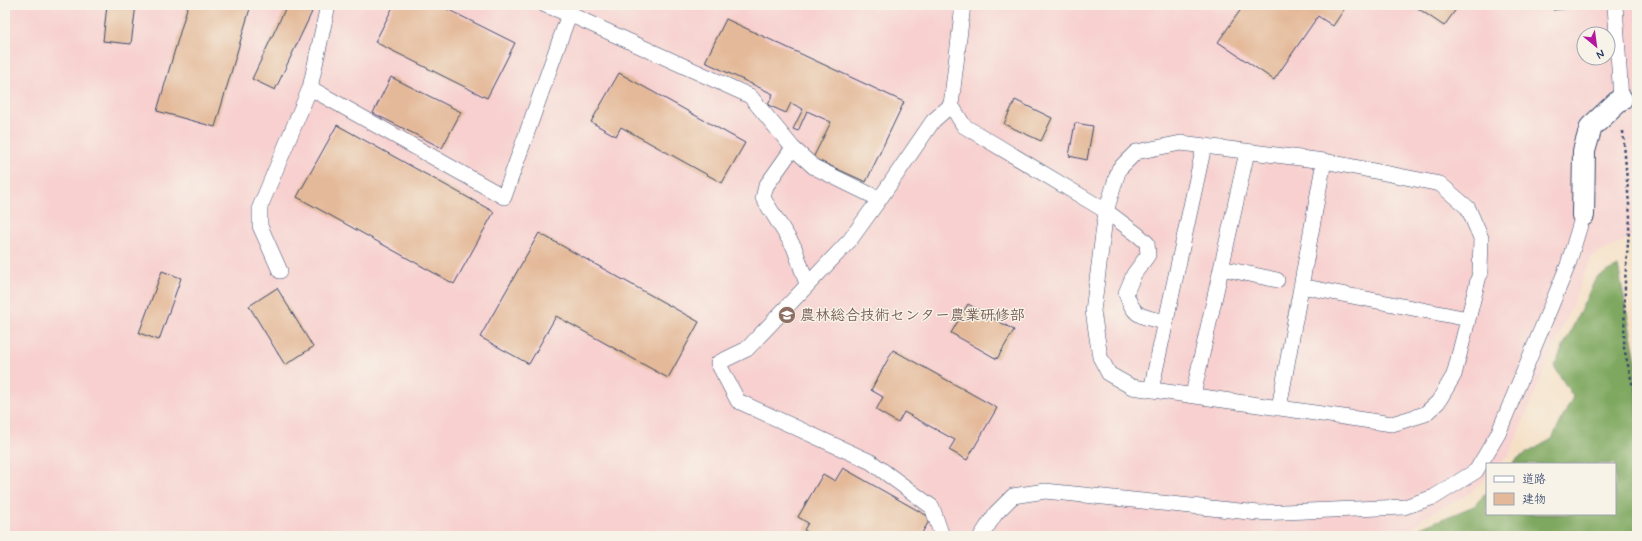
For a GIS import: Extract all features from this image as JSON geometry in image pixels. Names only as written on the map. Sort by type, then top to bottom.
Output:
[{"type":"street","points":[[1584,215],[1584,151],[1590,127],[1621,99]]},
{"type":"lane","points":[[280,272],[260,226],[260,207],[310,88],[328,5]]},
{"type":"lane","points":[[545,5],[571,10],[750,96],[793,148],[814,167],[871,195],[881,197]]},
{"type":"lane","points":[[942,536],[932,507],[871,462],[738,401],[718,363],[747,349],[850,240],[933,121],[950,105],[963,5]]},
{"type":"lane","points":[[1615,5],[1621,99]]},
{"type":"lane","points":[[310,88],[504,197],[571,10]]},
{"type":"lane","points":[[950,105],[964,126],[1106,212],[1138,235],[1147,244],[1148,256],[1134,274],[1126,293],[1131,308],[1142,316],[1165,322]]},
{"type":"lane","points":[[1181,143],[1324,161],[1440,184],[1468,208],[1481,238],[1480,272],[1454,375],[1438,402],[1425,414],[1392,424],[1132,387],[1110,374],[1100,357],[1093,311],[1106,212],[1119,169],[1136,152],[1181,143]]},
{"type":"lane","points":[[1150,390],[1204,146]]},
{"type":"lane","points":[[793,148],[766,186],[763,198],[794,247],[807,284]]},
{"type":"lane","points":[[1193,396],[1247,152]]},
{"type":"lane","points":[[1279,408],[1324,161]]},
{"type":"lane","points":[[981,536],[996,513],[1013,496],[1045,491],[1259,513],[1404,507],[1434,497],[1476,471],[1498,434],[1568,264],[1584,215]]},
{"type":"lane","points":[[1221,268],[1277,280]]},
{"type":"lane","points":[[1301,286],[1468,319]]},
{"type":"path","points":[[1621,99],[1630,217],[1625,281],[1624,348],[1637,404]]},
{"type":"shaded area","name":"農林総合技術センター農業研修部","points":[[5,5],[1637,5],[1637,235],[1592,256],[1510,453],[1500,463],[1486,463],[1486,477],[1470,493],[1423,518],[1403,536],[5,536]]},
{"type":"green space","points":[[1618,266],[1637,366],[1637,536],[1411,536],[1420,528],[1474,506],[1486,493],[1486,515],[1616,515],[1616,463],[1513,463],[1518,458],[1552,439],[1573,397],[1554,366],[1596,278]]},
{"type":"building","points":[[107,5],[136,5],[131,44],[103,41]]},
{"type":"building","points":[[188,5],[251,5],[215,127],[157,111]]},
{"type":"building","points":[[287,5],[298,5],[312,12],[275,90],[252,79]]},
{"type":"building","points":[[394,5],[439,5],[515,43],[487,98],[375,42]]},
{"type":"building","points":[[1244,5],[1347,5],[1333,26],[1318,16],[1274,80],[1218,42]]},
{"type":"building","points":[[1413,5],[1459,5],[1444,26]]},
{"type":"building","points":[[1553,5],[1586,5],[1586,6],[1553,10]]},
{"type":"building","points":[[726,19],[904,102],[866,182],[813,158],[831,122],[807,111],[798,131],[793,129],[803,109],[791,103],[786,113],[768,105],[773,94],[705,62]]},
{"type":"building","points":[[619,73],[745,143],[722,183],[621,127],[616,136],[591,122]]},
{"type":"building","points":[[391,77],[461,112],[442,148],[373,113]]},
{"type":"building","points":[[1015,100],[1052,118],[1041,141],[1004,124]]},
{"type":"building","points":[[1075,123],[1093,126],[1087,160],[1069,156]]},
{"type":"building","points":[[337,125],[494,212],[454,284],[297,197]]},
{"type":"building","points":[[539,233],[699,322],[668,378],[556,316],[529,364],[480,337]]},
{"type":"building","points":[[162,271],[181,278],[159,340],[139,333]]},
{"type":"building","points":[[277,288],[313,347],[285,365],[249,306]]},
{"type":"building","points":[[968,304],[1014,330],[997,359],[951,333]]},
{"type":"building","points":[[893,350],[997,408],[967,460],[949,450],[955,440],[904,412],[898,423],[876,410],[883,397],[871,390]]},
{"type":"building","points":[[843,468],[931,518],[920,536],[814,536],[804,530],[808,523],[798,517],[823,474],[835,481]]},
{"type":"place","name":"農林総合技術センター農業研修部","points":[[787,315]]}]
